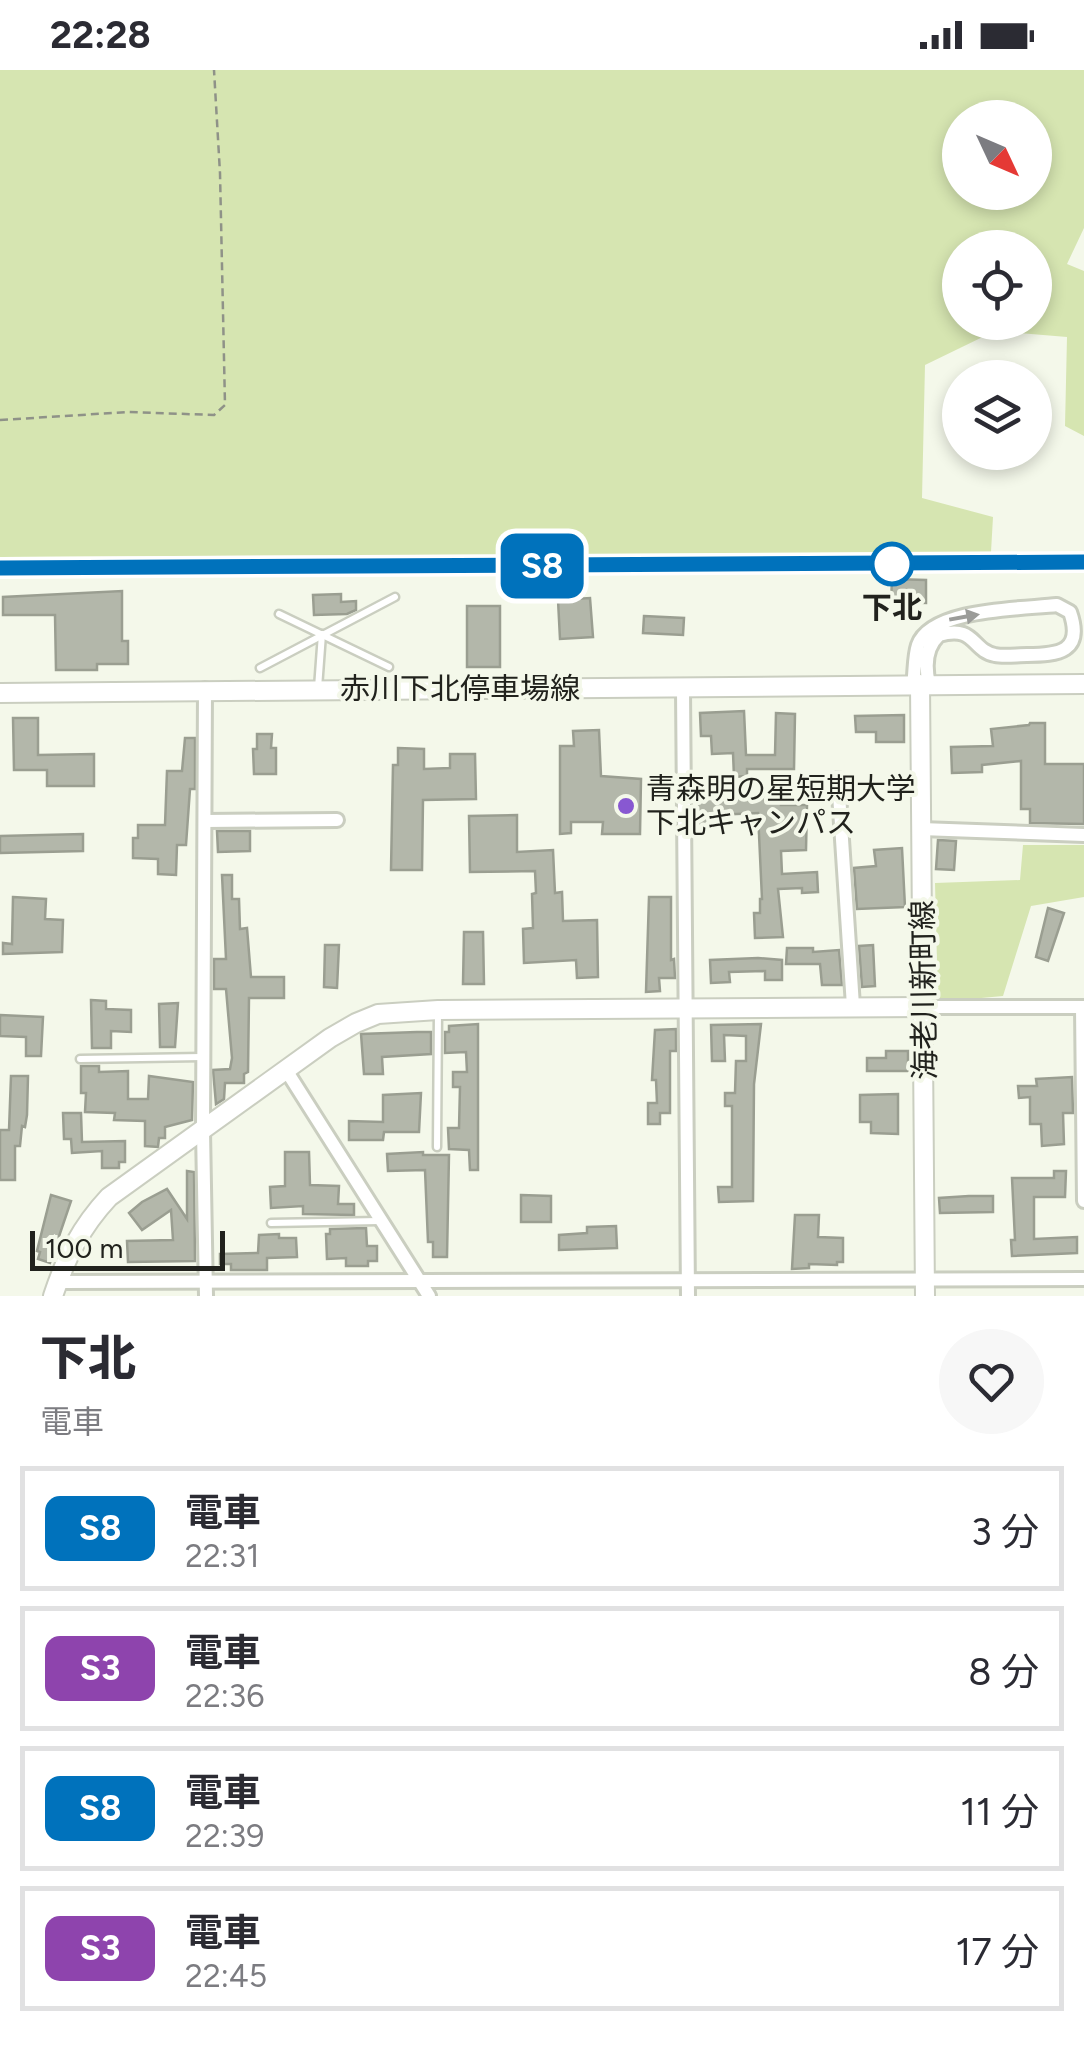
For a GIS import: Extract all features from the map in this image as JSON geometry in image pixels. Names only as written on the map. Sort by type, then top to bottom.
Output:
[{"type":"main road","name":"赤川下北停車場線","points":[[0,692],[683,690],[1084,684]]},
{"type":"main road","name":"海老川新町線","points":[[921,685],[925,1287]]},
{"type":"main road","points":[[56,1289],[72,1243],[109,1197],[330,1038],[378,1014],[438,1010],[924,1007]]},
{"type":"street","points":[[1058,605],[1070,612],[1073,638],[1067,648],[1055,654],[994,656],[972,638],[957,632],[939,635],[928,652],[921,685],[918,644],[928,631],[946,620],[1058,605]]},
{"type":"street","points":[[205,689],[206,1296]]},
{"type":"street","points":[[683,690],[688,1296]]},
{"type":"street","points":[[838,780],[853,1006]]},
{"type":"street","points":[[204,821],[336,820]]},
{"type":"street","points":[[921,829],[1084,835]]},
{"type":"street","points":[[924,1007],[1083,1007],[1084,1200]]},
{"type":"street","points":[[286,1070],[429,1296]]},
{"type":"street","points":[[56,1289],[206,1280],[688,1280],[925,1287],[1084,1279]]},
{"type":"lane","points":[[260,668],[395,598]]},
{"type":"lane","points":[[278,614],[389,666]]},
{"type":"lane","points":[[318,689],[322,634]]},
{"type":"lane","points":[[437,1147],[438,1010]]},
{"type":"lane","points":[[80,1059],[203,1057]]},
{"type":"lane","points":[[271,1222],[381,1221]]},
{"type":"path","points":[[0,420],[129,412],[214,414],[225,405],[214,70]]},
{"type":"green space","points":[[0,70],[1084,70],[1084,228],[1067,264],[1084,271],[1084,436],[1065,426],[1067,337],[1052,336],[1052,230],[942,230],[942,340],[976,340],[925,365],[922,498],[993,517],[991,552],[0,557]]},
{"type":"green space","points":[[1023,845],[1084,845],[1084,897],[1031,906],[1003,996],[938,1002],[935,883],[1020,880]]},
{"type":"building","points":[[892,579],[926,580],[926,603],[891,602]]},
{"type":"building","points":[[122,591],[122,641],[128,641],[128,664],[97,664],[97,670],[56,670],[55,615],[3,615],[3,597]]},
{"type":"building","points":[[341,594],[341,602],[356,601],[356,610],[314,615],[313,595]]},
{"type":"building","points":[[590,598],[593,637],[560,639],[558,600]]},
{"type":"building","points":[[467,606],[500,606],[500,667],[467,667]]},
{"type":"building","points":[[644,616],[684,618],[683,635],[643,633]]},
{"type":"building","points":[[744,711],[746,755],[775,755],[776,713],[795,714],[794,769],[747,769],[747,776],[734,777],[733,753],[712,754],[711,736],[701,736],[700,713]]},
{"type":"building","points":[[904,715],[904,742],[876,742],[876,732],[856,732],[855,716]]},
{"type":"building","points":[[13,718],[38,718],[38,755],[94,754],[94,786],[47,786],[47,770],[14,770]]},
{"type":"building","points":[[1045,723],[1045,764],[1084,764],[1084,824],[1030,823],[1030,809],[1021,809],[1021,761],[982,765],[982,772],[952,773],[951,747],[993,746],[991,729]]},
{"type":"building","points":[[599,730],[601,776],[641,779],[640,834],[602,834],[603,822],[571,822],[571,833],[560,834],[560,746],[574,746],[573,731]]},
{"type":"building","points":[[257,734],[272,734],[276,774],[254,774]]},
{"type":"building","points":[[185,738],[195,738],[195,789],[190,789],[186,845],[177,845],[176,875],[158,874],[158,859],[133,858],[133,838],[138,838],[138,825],[165,825],[167,771],[182,771]]},
{"type":"building","points":[[398,748],[424,749],[424,769],[450,768],[450,754],[475,754],[476,799],[423,800],[422,870],[391,870],[393,765],[398,765]]},
{"type":"building","points":[[765,795],[765,800],[781,801],[781,805],[807,805],[806,850],[781,851],[782,874],[817,872],[818,892],[778,889],[783,937],[755,938],[754,913],[760,913],[762,899],[758,813],[715,815],[715,827],[696,828],[698,800]]},
{"type":"building","points":[[517,815],[517,852],[553,850],[555,893],[562,892],[563,921],[597,920],[598,977],[577,978],[576,960],[524,963],[523,929],[533,928],[535,871],[470,872],[469,816]]},
{"type":"building","points":[[217,831],[250,831],[250,851],[218,852]]},
{"type":"building","points":[[83,834],[83,851],[0,853],[0,836]]},
{"type":"building","points":[[938,840],[956,841],[954,870],[936,869]]},
{"type":"building","points":[[902,848],[905,907],[857,909],[854,868],[876,866],[874,850]]},
{"type":"building","points":[[222,875],[232,875],[232,899],[239,899],[240,929],[247,928],[251,977],[284,977],[284,998],[249,998],[248,1072],[244,1074],[244,1083],[225,1083],[224,1099],[216,1104],[213,1070],[230,1069],[232,1058],[226,989],[214,989],[214,959],[226,959]]},
{"type":"building","points":[[13,897],[46,899],[45,919],[63,920],[62,952],[3,954],[3,943],[12,944]]},
{"type":"building","points":[[649,897],[671,897],[671,960],[674,959],[675,978],[659,978],[660,991],[646,992]]},
{"type":"building","points":[[1048,908],[1064,913],[1048,961],[1036,957]]},
{"type":"building","points":[[464,932],[483,932],[484,984],[463,984]]},
{"type":"building","points":[[325,945],[339,945],[337,988],[324,987]]},
{"type":"building","points":[[873,945],[875,986],[862,987],[859,946]]},
{"type":"building","points":[[787,948],[839,950],[842,985],[822,985],[820,964],[786,964]]},
{"type":"building","points":[[710,960],[782,960],[782,980],[765,980],[765,971],[729,972],[730,982],[711,983]]},
{"type":"building","points":[[91,1000],[106,1001],[106,1009],[131,1010],[131,1032],[111,1031],[111,1048],[92,1048]]},
{"type":"building","points":[[178,1003],[175,1047],[160,1047],[159,1004]]},
{"type":"building","points":[[0,1015],[43,1017],[41,1056],[26,1056],[26,1037],[0,1036]]},
{"type":"building","points":[[478,1024],[478,1170],[470,1170],[469,1150],[449,1149],[448,1128],[459,1128],[460,1087],[453,1087],[453,1072],[467,1072],[466,1052],[445,1053],[445,1032],[449,1032],[449,1026]]},
{"type":"building","points":[[761,1024],[754,1084],[753,1201],[719,1202],[718,1187],[732,1187],[732,1106],[725,1106],[725,1093],[735,1093],[736,1061],[746,1061],[746,1036],[724,1035],[725,1061],[712,1061],[711,1025]]},
{"type":"building","points":[[676,1029],[676,1051],[670,1051],[670,1113],[660,1113],[660,1124],[648,1124],[648,1103],[657,1103],[656,1080],[652,1080],[655,1030]]},
{"type":"building","points":[[431,1032],[431,1054],[382,1057],[383,1074],[364,1074],[361,1034]]},
{"type":"building","points":[[886,1051],[908,1051],[908,1071],[867,1071],[867,1058],[886,1058]]},
{"type":"building","points":[[81,1066],[99,1066],[99,1072],[128,1071],[128,1099],[148,1099],[149,1076],[193,1082],[192,1120],[165,1127],[165,1138],[159,1138],[158,1147],[145,1146],[145,1121],[114,1120],[115,1113],[85,1112]]},
{"type":"building","points":[[11,1076],[28,1076],[27,1115],[20,1146],[15,1146],[15,1180],[0,1180],[0,1130],[9,1130]]},
{"type":"building","points":[[1072,1077],[1073,1113],[1063,1113],[1064,1144],[1042,1146],[1041,1124],[1030,1124],[1030,1097],[1019,1098],[1018,1086],[1037,1086],[1036,1079]]},
{"type":"building","points":[[421,1093],[419,1132],[384,1132],[383,1140],[349,1140],[349,1121],[383,1122],[383,1095]]},
{"type":"building","points":[[898,1094],[898,1134],[871,1133],[871,1122],[860,1122],[860,1095]]},
{"type":"building","points":[[63,1113],[81,1113],[82,1142],[125,1141],[125,1162],[119,1162],[119,1168],[102,1168],[102,1151],[72,1153],[71,1139],[64,1139]]},
{"type":"building","points":[[285,1152],[309,1152],[310,1185],[339,1186],[338,1204],[354,1204],[354,1215],[303,1214],[303,1206],[271,1208],[270,1187],[285,1186]]},
{"type":"building","points":[[387,1154],[449,1155],[447,1257],[433,1257],[433,1242],[428,1242],[425,1170],[388,1171]]},
{"type":"building","points":[[187,1171],[194,1172],[195,1261],[128,1262],[127,1241],[173,1240],[171,1210],[142,1230],[129,1213],[142,1202],[167,1189],[187,1219]]},
{"type":"building","points":[[1054,1171],[1066,1171],[1065,1197],[1034,1197],[1034,1239],[1077,1237],[1077,1253],[1012,1256],[1012,1178],[1054,1178]]},
{"type":"building","points":[[51,1195],[71,1201],[50,1263],[38,1259],[37,1251]]},
{"type":"building","points":[[521,1195],[551,1196],[551,1222],[521,1222]]},
{"type":"building","points":[[993,1196],[993,1212],[940,1213],[939,1198]]},
{"type":"building","points":[[795,1215],[819,1215],[818,1237],[843,1238],[843,1262],[792,1269]]},
{"type":"building","points":[[616,1226],[617,1248],[559,1250],[559,1235],[587,1233],[587,1227]]},
{"type":"building","points":[[366,1228],[367,1246],[377,1246],[377,1261],[368,1261],[368,1266],[346,1266],[346,1258],[327,1259],[326,1234],[330,1234],[330,1229]]},
{"type":"building","points":[[279,1234],[279,1238],[296,1238],[297,1257],[267,1258],[267,1270],[231,1270],[231,1264],[220,1264],[220,1254],[258,1253],[259,1235]]},
{"type":"railway","points":[[0,568],[1084,562]]},
{"type":"train","name":"S8","points":[[0,568],[1084,562]]},
{"type":"place","name":"下北","points":[[892,564]]},
{"type":"place","name":"青森明の星短期大学 下北キャンパス","points":[[626,806]]}]
